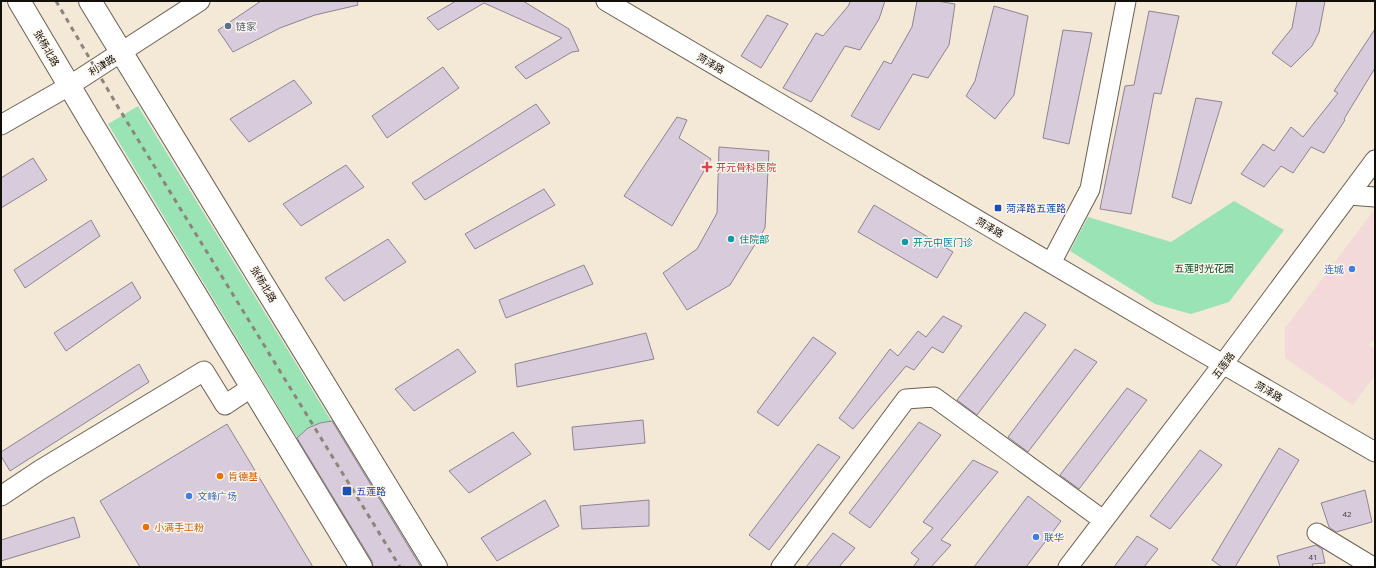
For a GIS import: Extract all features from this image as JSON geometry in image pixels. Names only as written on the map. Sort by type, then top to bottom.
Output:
[{"type":"main road","name":"张杨北路","points":[[19,1],[361,567]]},
{"type":"main road","name":"张杨北路","points":[[90,1],[436,567]]},
{"type":"street","name":"利津路","points":[[1,125],[69,86],[200,1]]},
{"type":"street","name":"菏泽路","points":[[606,1],[1375,452]]},
{"type":"street","points":[[1051,263],[1090,189],[1126,1]]},
{"type":"street","name":"五莲路","points":[[1068,567],[1223,364],[1375,160]]},
{"type":"street","points":[[1349,195],[1375,197]]},
{"type":"street","points":[[1,496],[40,470],[204,371],[225,405],[252,387]]},
{"type":"street","points":[[781,567],[906,399],[934,397],[1103,520]]},
{"type":"street","points":[[1316,533],[1373,567]]},
{"type":"shaded area","name":"连城","points":[[1375,209],[1375,338],[1369,345],[1375,350],[1375,375],[1353,405],[1285,358],[1285,328]]},
{"type":"green space","points":[[138,106],[421,567],[375,567],[108,124]]},
{"type":"green space","name":"五莲时光花园","points":[[1234,201],[1284,230],[1229,302],[1191,314],[1155,304],[1070,251],[1088,217],[1171,242]]},
{"type":"building","points":[[261,1],[357,1],[358,5],[315,15],[280,28],[233,52],[218,30]]},
{"type":"building","points":[[456,1],[523,1],[569,29],[579,51],[572,52],[526,79],[515,67],[562,38],[484,3],[438,30],[427,18]]},
{"type":"building","points":[[850,1],[885,1],[879,19],[860,50],[845,46],[811,102],[783,88],[816,33],[823,36],[849,5]]},
{"type":"building","points":[[917,1],[937,1],[955,4],[949,45],[928,78],[913,74],[879,130],[851,116],[884,61],[891,64],[912,27]]},
{"type":"building","points":[[1297,1],[1325,1],[1319,32],[1312,46],[1291,67],[1272,53],[1292,28]]},
{"type":"building","points":[[994,6],[1028,16],[1014,95],[995,119],[966,96],[975,81]]},
{"type":"building","points":[[1149,11],[1179,16],[1161,94],[1154,93],[1131,214],[1100,209],[1125,86],[1134,85]]},
{"type":"building","points":[[767,15],[788,24],[761,68],[741,56]]},
{"type":"building","points":[[1375,29],[1375,68],[1324,153],[1311,147],[1293,173],[1281,166],[1264,187],[1241,174],[1263,144],[1274,151],[1291,127],[1303,137],[1338,93],[1334,91]]},
{"type":"building","points":[[1063,30],[1092,33],[1069,144],[1043,138]]},
{"type":"building","points":[[443,67],[459,88],[387,138],[372,116]]},
{"type":"building","points":[[294,80],[312,103],[249,142],[230,119]]},
{"type":"building","points":[[1196,98],[1222,102],[1191,204],[1172,197]]},
{"type":"building","points":[[536,104],[550,123],[425,200],[412,183]]},
{"type":"building","points":[[677,117],[687,120],[679,138],[711,159],[672,226],[624,196]]},
{"type":"building","name":"住院部","points":[[719,147],[769,151],[765,228],[730,285],[687,310],[663,273],[697,249],[717,213]]},
{"type":"building","points":[[33,158],[47,180],[1,208],[1,178]]},
{"type":"building","points":[[346,165],[364,187],[301,226],[283,204]]},
{"type":"building","points":[[544,189],[555,205],[475,249],[465,234]]},
{"type":"building","name":"开元中医门诊","points":[[874,205],[953,252],[937,278],[858,232]]},
{"type":"building","points":[[91,220],[100,236],[25,288],[14,270]]},
{"type":"building","points":[[388,239],[406,262],[344,301],[325,278]]},
{"type":"building","points":[[584,265],[593,284],[506,318],[499,300]]},
{"type":"building","points":[[132,282],[141,298],[66,351],[54,333]]},
{"type":"building","points":[[1025,312],[1046,325],[977,415],[957,400]]},
{"type":"building","points":[[943,316],[962,326],[943,353],[932,347],[914,370],[906,366],[853,429],[839,418],[890,349],[898,356],[918,331],[926,337]]},
{"type":"building","points":[[646,333],[654,359],[517,387],[515,364]]},
{"type":"building","points":[[813,337],[836,353],[778,426],[757,412]]},
{"type":"building","points":[[458,349],[476,372],[414,411],[395,389]]},
{"type":"building","points":[[1075,349],[1097,362],[1028,452],[1008,437]]},
{"type":"building","points":[[139,364],[149,382],[10,471],[1,456],[1,452]]},
{"type":"building","points":[[1127,388],[1147,400],[1079,489],[1060,475]]},
{"type":"building","points":[[643,420],[645,443],[574,450],[572,427]]},
{"type":"building","name":"五莲路","points":[[332,421],[421,567],[373,567],[372,561],[297,438],[308,428],[320,423]]},
{"type":"building","points":[[919,422],[941,435],[870,528],[849,513]]},
{"type":"building","name":"文峰广场","points":[[227,424],[313,567],[140,567],[100,501]]},
{"type":"building","points":[[513,432],[531,454],[469,493],[449,471]]},
{"type":"building","points":[[818,444],[840,457],[769,550],[749,535]]},
{"type":"building","points":[[1279,448],[1299,460],[1235,567],[1222,567],[1212,560]]},
{"type":"building","points":[[1200,450],[1222,465],[1170,529],[1150,516]]},
{"type":"building","points":[[973,460],[998,472],[941,540],[951,545],[931,567],[913,567],[919,559],[911,553],[933,528],[923,522]]},
{"type":"building","points":[[1365,490],[1372,522],[1336,532],[1329,527],[1321,503]]},
{"type":"building","points":[[1028,496],[1061,521],[1026,567],[974,567]]},
{"type":"building","points":[[545,500],[559,526],[497,561],[481,538]]},
{"type":"building","points":[[649,500],[649,526],[582,529],[580,506]]},
{"type":"building","points":[[74,517],[80,537],[1,561],[1,540]]},
{"type":"building","points":[[833,533],[855,548],[839,567],[806,567]]},
{"type":"building","points":[[1137,536],[1158,549],[1144,567],[1114,567]]},
{"type":"building","points":[[1316,545],[1322,549],[1325,563],[1312,564],[1313,567],[1280,567],[1277,556]]},
{"type":"railway","points":[[56,1],[118,107],[400,567]]},
{"type":"place","name":"链家","points":[[228,26]]},
{"type":"place","name":"开元骨科医院","points":[[707,167]]},
{"type":"place","name":"菏泽路五莲路","points":[[998,208]]},
{"type":"place","name":"住院部","points":[[731,239]]},
{"type":"place","name":"开元中医门诊","points":[[905,242]]},
{"type":"place","name":"连城","points":[[1352,269]]},
{"type":"place","name":"肯德基","points":[[220,476]]},
{"type":"place","name":"五莲路","points":[[347,491]]},
{"type":"place","name":"文峰广场","points":[[189,496]]},
{"type":"place","name":"小满手工粉","points":[[146,527]]},
{"type":"place","name":"联华","points":[[1036,537]]}]
